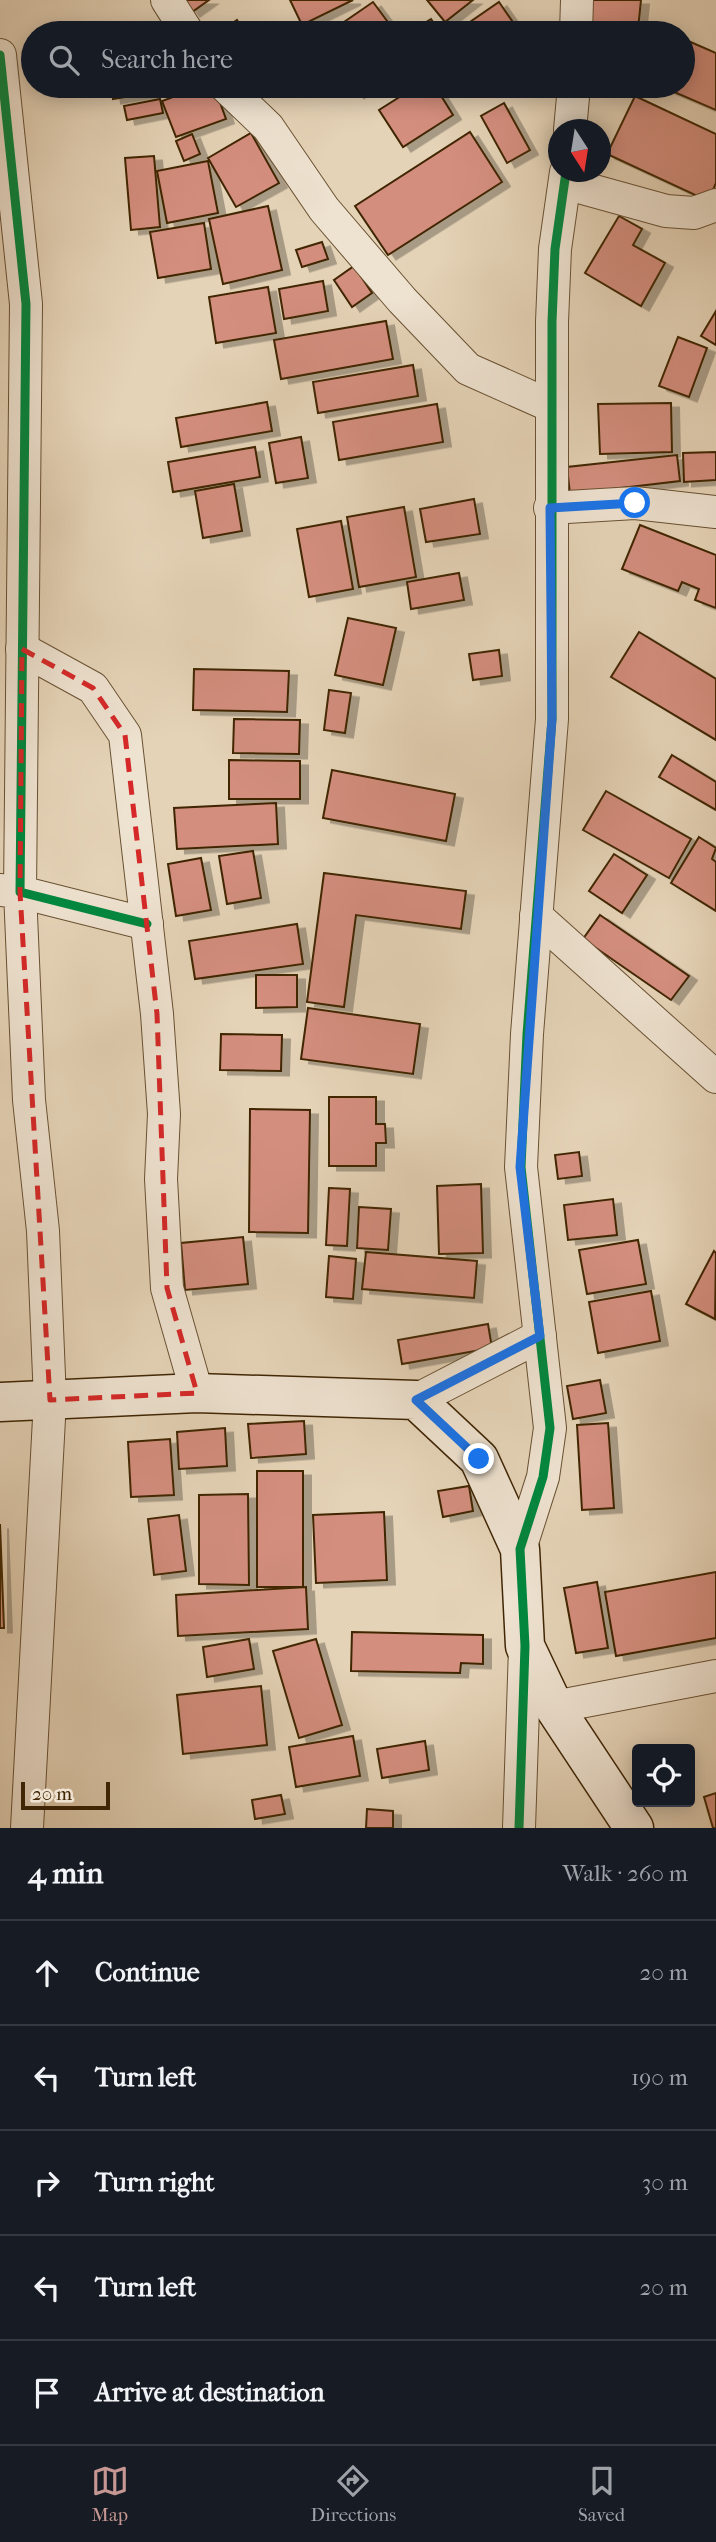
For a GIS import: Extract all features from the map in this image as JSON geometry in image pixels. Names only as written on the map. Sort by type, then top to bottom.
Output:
[{"type":"street","points":[[167,0],[180,21]]},
{"type":"street","points":[[576,21],[577,0]]},
{"type":"street","points":[[0,55],[26,304],[22,649],[10,891],[43,1231],[50,1400],[27,1828]]},
{"type":"street","points":[[238,98],[268,127],[324,209],[402,300],[468,369],[551,406]]},
{"type":"street","points":[[571,119],[573,98]]},
{"type":"street","points":[[520,1549],[543,1477],[550,1428],[520,1167],[552,719],[551,406],[555,249],[565,182]]},
{"type":"street","points":[[581,182],[666,211],[694,213],[716,205]]},
{"type":"street","points":[[550,508],[635,503],[716,512]]},
{"type":"street","points":[[22,649],[93,688],[125,735],[147,924],[163,1114],[161,1179],[167,1288],[197,1393]]},
{"type":"street","points":[[10,891],[147,924]]},
{"type":"street","points":[[536,915],[716,1077]]},
{"type":"street","points":[[0,1402],[197,1393],[416,1400],[540,1336]]},
{"type":"street","points":[[416,1400],[479,1459],[520,1549],[526,1646],[519,1828]]},
{"type":"street","points":[[526,1646],[554,1707],[634,1828]]},
{"type":"street","points":[[554,1707],[716,1676]]},
{"type":"highlighted area","points":[[22,649],[93,688],[125,735],[157,1014],[167,1288],[197,1393],[50,1400],[20,892]]},
{"type":"building","points":[[183,0],[209,0],[192,12]]},
{"type":"building","points":[[290,0],[353,0],[310,21],[300,21]]},
{"type":"building","points":[[427,0],[473,0],[446,21]]},
{"type":"building","points":[[591,0],[641,0],[639,21],[589,21]]},
{"type":"building","points":[[373,2],[387,21],[345,21]]},
{"type":"building","points":[[499,2],[512,21],[471,21]]},
{"type":"building","points":[[695,44],[716,53],[716,110],[688,98],[695,98]]},
{"type":"building","points":[[170,98],[218,98],[226,119],[176,137],[162,101]]},
{"type":"building","points":[[398,98],[442,98],[453,115],[403,147],[379,110]]},
{"type":"building","points":[[634,98],[639,98],[716,134],[716,183],[708,201],[611,156],[611,146]]},
{"type":"building","points":[[160,99],[163,113],[127,120],[124,106]]},
{"type":"building","points":[[504,103],[530,150],[507,163],[481,116]]},
{"type":"building","points":[[470,132],[502,182],[388,255],[355,206]]},
{"type":"building","points":[[251,133],[279,183],[236,207],[208,158]]},
{"type":"building","points":[[192,134],[200,154],[184,161],[176,141]]},
{"type":"building","points":[[154,156],[160,227],[131,230],[125,158]]},
{"type":"building","points":[[208,161],[218,213],[167,223],[157,171]]},
{"type":"building","points":[[268,206],[282,270],[223,284],[209,219]]},
{"type":"building","points":[[619,216],[642,229],[633,245],[665,263],[641,306],[585,273]]},
{"type":"building","points":[[204,223],[211,269],[158,278],[150,232]]},
{"type":"building","points":[[322,242],[328,259],[302,267],[296,250]]},
{"type":"building","points":[[354,266],[372,293],[352,307],[334,280]]},
{"type":"building","points":[[323,281],[328,311],[284,319],[279,289]]},
{"type":"building","points":[[268,287],[276,333],[216,343],[209,297]]},
{"type":"building","points":[[716,311],[716,345],[701,336]]},
{"type":"building","points":[[386,321],[393,359],[281,379],[274,340]]},
{"type":"building","points":[[678,337],[707,348],[689,397],[659,386]]},
{"type":"building","points":[[413,365],[418,396],[318,413],[313,382]]},
{"type":"building","points":[[267,402],[272,431],[181,447],[176,418]]},
{"type":"building","points":[[671,403],[672,452],[600,454],[598,404]]},
{"type":"building","points":[[437,404],[443,442],[339,460],[333,422]]},
{"type":"building","points":[[301,437],[308,478],[276,483],[269,443]]},
{"type":"building","points":[[255,447],[260,477],[173,492],[168,462]]},
{"type":"building","points":[[716,452],[716,480],[684,482],[683,453]]},
{"type":"building","points":[[677,455],[680,481],[570,494],[567,467]]},
{"type":"building","points":[[234,484],[242,531],[203,538],[195,491]]},
{"type":"building","points":[[474,499],[480,534],[426,542],[420,509]]},
{"type":"building","points":[[404,507],[416,577],[359,587],[347,517]]},
{"type":"building","points":[[341,521],[353,589],[309,597],[297,529]]},
{"type":"building","points":[[640,525],[716,555],[716,608],[695,600],[699,589],[682,582],[678,591],[622,569]]},
{"type":"building","points":[[459,573],[464,600],[411,609],[407,582]]},
{"type":"building","points":[[348,618],[396,628],[383,685],[335,675]]},
{"type":"building","points":[[639,632],[716,679],[716,740],[611,677]]},
{"type":"building","points":[[499,650],[502,676],[473,680],[469,654]]},
{"type":"building","points":[[194,669],[289,671],[287,712],[193,710]]},
{"type":"building","points":[[329,690],[351,693],[345,733],[324,730]]},
{"type":"building","points":[[234,719],[300,720],[299,754],[233,753]]},
{"type":"building","points":[[672,755],[716,782],[716,810],[659,777]]},
{"type":"building","points":[[229,760],[300,761],[300,799],[229,799]]},
{"type":"building","points":[[332,770],[455,794],[446,841],[323,818]]},
{"type":"building","points":[[606,791],[691,839],[669,878],[583,830]]},
{"type":"building","points":[[276,803],[278,844],[177,849],[174,808]]},
{"type":"building","points":[[699,837],[716,848],[712,859],[716,862],[716,911],[671,883]]},
{"type":"building","points":[[253,851],[261,898],[227,904],[219,856]]},
{"type":"building","points":[[614,854],[647,875],[622,913],[589,891]]},
{"type":"building","points":[[201,858],[211,910],[176,916],[168,864]]},
{"type":"building","points":[[324,873],[466,891],[461,929],[356,915],[344,1007],[307,1002]]},
{"type":"building","points":[[600,915],[689,976],[671,1000],[583,939]]},
{"type":"building","points":[[297,924],[303,964],[195,979],[189,941]]},
{"type":"building","points":[[256,975],[297,975],[297,1007],[256,1008]]},
{"type":"building","points":[[308,1008],[420,1024],[413,1074],[301,1059]]},
{"type":"building","points":[[221,1034],[282,1035],[281,1071],[220,1070]]},
{"type":"building","points":[[329,1097],[376,1097],[376,1124],[385,1124],[386,1143],[376,1143],[376,1166],[329,1166]]},
{"type":"building","points":[[250,1109],[310,1110],[308,1233],[249,1232]]},
{"type":"building","points":[[579,1152],[582,1176],[558,1179],[555,1155]]},
{"type":"building","points":[[481,1184],[483,1253],[439,1254],[437,1186]]},
{"type":"building","points":[[329,1188],[350,1189],[347,1246],[326,1245]]},
{"type":"building","points":[[613,1199],[617,1235],[568,1240],[564,1205]]},
{"type":"building","points":[[359,1207],[391,1209],[388,1250],[357,1248]]},
{"type":"building","points":[[243,1237],[248,1284],[185,1290],[181,1243]]},
{"type":"building","points":[[638,1240],[646,1284],[587,1294],[579,1250]]},
{"type":"building","points":[[714,1251],[716,1253],[715,1319],[686,1304]]},
{"type":"building","points":[[366,1252],[477,1261],[474,1298],[362,1289]]},
{"type":"building","points":[[329,1256],[356,1259],[353,1299],[326,1297]]},
{"type":"building","points":[[651,1291],[660,1341],[598,1353],[589,1302]]},
{"type":"building","points":[[488,1324],[492,1348],[402,1364],[398,1340]]},
{"type":"building","points":[[600,1380],[606,1413],[573,1419],[567,1386]]},
{"type":"building","points":[[304,1421],[306,1454],[251,1458],[248,1424]]},
{"type":"building","points":[[608,1423],[614,1508],[582,1510],[577,1425]]},
{"type":"building","points":[[225,1428],[227,1466],[179,1469],[177,1432]]},
{"type":"building","points":[[170,1439],[174,1495],[131,1497],[128,1442]]},
{"type":"building","points":[[257,1471],[303,1471],[303,1587],[257,1587]]},
{"type":"building","points":[[469,1486],[473,1511],[443,1517],[438,1491]]},
{"type":"building","points":[[248,1494],[249,1585],[199,1584],[199,1495]]},
{"type":"building","points":[[384,1512],[387,1580],[316,1583],[313,1515]]},
{"type":"building","points":[[179,1515],[186,1571],[154,1575],[148,1519]]},
{"type":"building","points":[[0,1524],[4,1628],[0,1628]]},
{"type":"building","points":[[716,1572],[716,1638],[616,1656],[605,1592]]},
{"type":"building","points":[[597,1582],[608,1648],[576,1653],[564,1588]]},
{"type":"building","points":[[306,1587],[308,1629],[178,1636],[176,1595]]},
{"type":"building","points":[[352,1632],[483,1635],[483,1664],[461,1663],[460,1673],[351,1671]]},
{"type":"building","points":[[249,1639],[254,1669],[207,1677],[203,1647]]},
{"type":"building","points":[[316,1639],[342,1725],[299,1738],[273,1651]]},
{"type":"building","points":[[261,1686],[267,1745],[183,1754],[177,1695]]},
{"type":"building","points":[[353,1736],[360,1776],[296,1787],[289,1747]]},
{"type":"building","points":[[425,1741],[429,1770],[382,1778],[377,1749]]},
{"type":"building","points":[[716,1793],[716,1828],[713,1828],[704,1797]]},
{"type":"building","points":[[281,1795],[285,1814],[255,1819],[252,1800]]},
{"type":"building","points":[[367,1809],[393,1811],[393,1828],[366,1828]]},
{"type":"cycle path","points":[[0,55],[26,304],[20,892],[147,924]]},
{"type":"cycle path","points":[[519,1828],[525,1646],[520,1549],[543,1477],[550,1428],[521,1167],[527,1034],[552,719],[552,322],[555,249],[565,182]]},
{"type":"route","points":[[479,1459],[416,1400],[540,1336],[520,1167],[527,1034],[552,719],[550,508],[635,503]]}]
